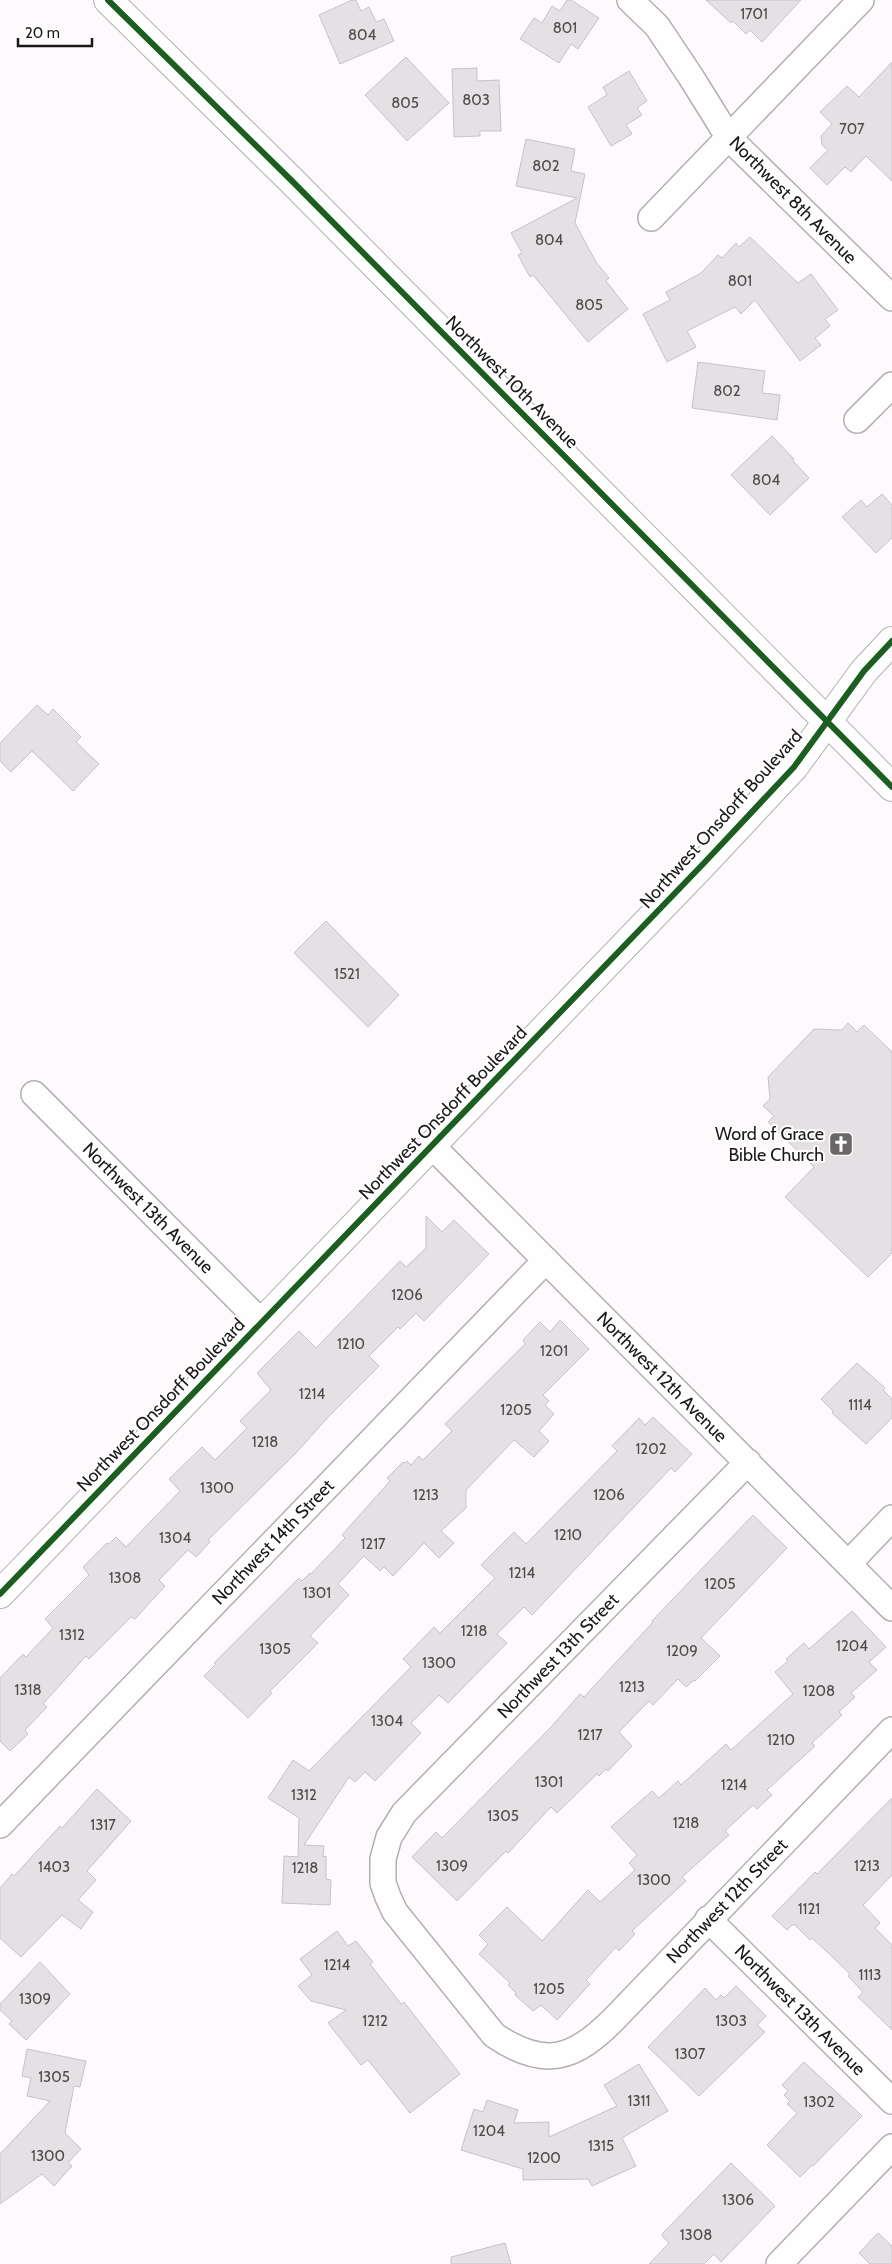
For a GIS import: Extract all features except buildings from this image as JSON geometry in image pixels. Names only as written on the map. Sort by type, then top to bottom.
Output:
[{"type":"street","name":"Northwest 10th Avenue","points":[[108,0],[292,181],[892,787]]},
{"type":"street","name":"Northwest 8th Avenue","points":[[630,0],[657,26],[729,138],[892,298]]},
{"type":"street","points":[[651,218],[862,0]]},
{"type":"street","points":[[857,420],[892,385]]},
{"type":"street","name":"Northwest Onsdorff Boulevard","points":[[0,1594],[704,863],[794,767],[864,671],[892,641]]},
{"type":"street","name":"Northwest 13th Avenue","points":[[34,1094],[262,1323]]},
{"type":"street","name":"Northwest 12th Avenue","points":[[432,1146],[892,1608]]},
{"type":"street","name":"Northwest 14th Street","points":[[0,1825],[546,1260]]},
{"type":"street","name":"Northwest 13th Street","points":[[553,2055],[527,2053],[516,2049],[494,2035],[396,1912],[383,1883],[383,1859],[389,1837],[404,1813],[748,1462]]},
{"type":"street","points":[[848,1563],[892,1518]]},
{"type":"street","name":"Northwest 12th Street","points":[[553,2055],[577,2050],[600,2033],[892,1730]]},
{"type":"street","name":"Northwest 13th Avenue","points":[[708,1920],[892,2100]]},
{"type":"street","points":[[779,2264],[892,2147]]},
{"type":"cycle path","points":[[108,0],[292,181],[892,787]]},
{"type":"cycle path","points":[[0,1594],[704,863],[794,767],[864,671],[892,641]]},
{"type":"place","name":"Word of Grace Bible Church","points":[[841,1144]]}]
